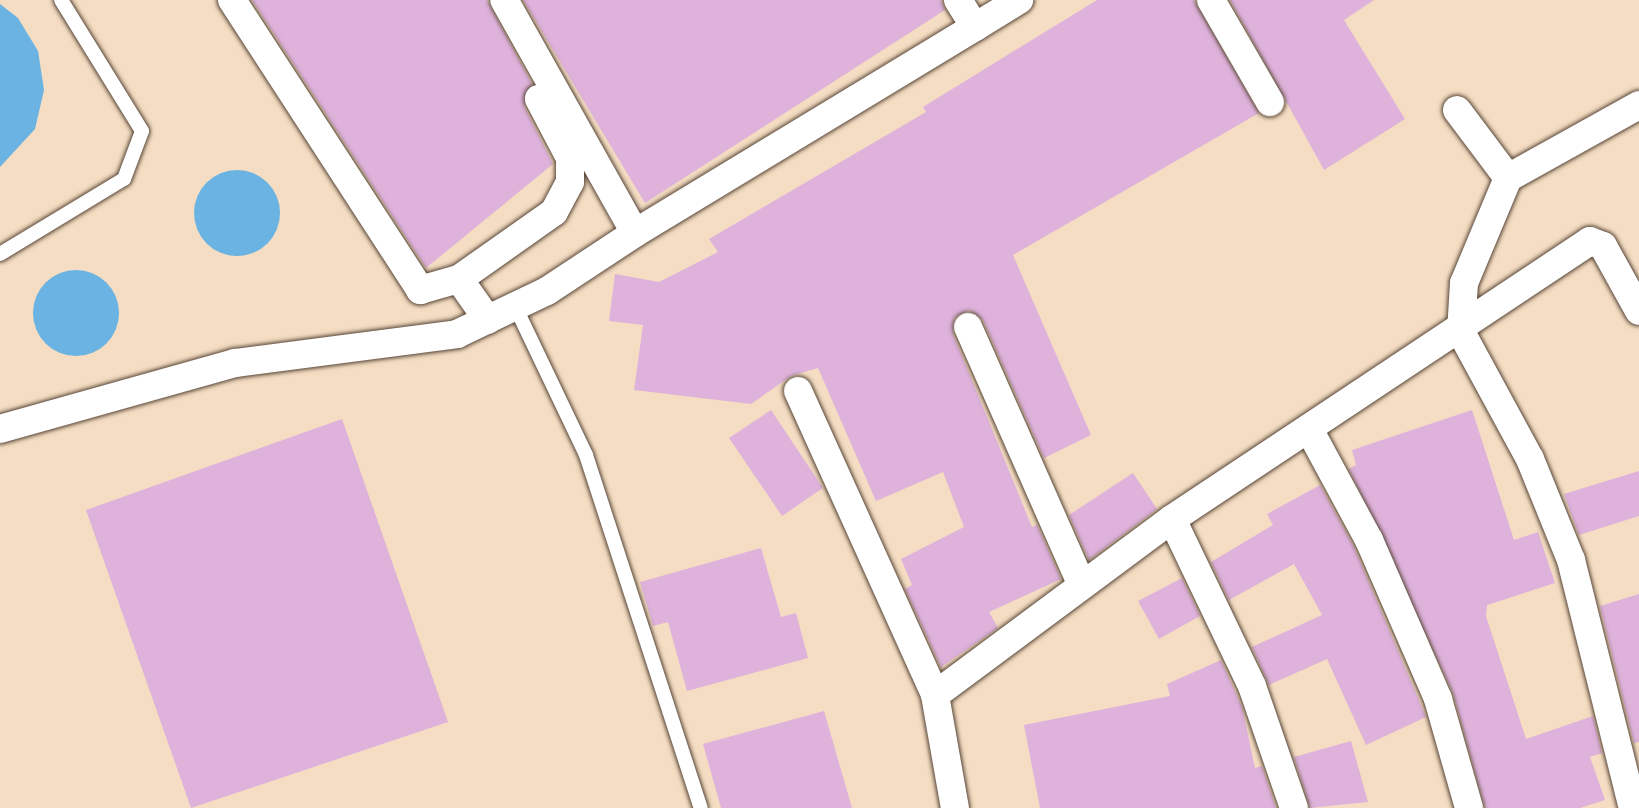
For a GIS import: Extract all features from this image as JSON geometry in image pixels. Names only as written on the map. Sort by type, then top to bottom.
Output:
[{"type":"street","points":[[232,0],[419,290],[458,279],[554,212],[570,182],[570,158],[488,0]]},
{"type":"street","points":[[504,0],[635,233]]},
{"type":"street","points":[[958,0],[975,27]]},
{"type":"street","points":[[0,429],[235,363],[457,334],[515,306],[1019,0]]},
{"type":"street","points":[[1212,0],[1270,102]]},
{"type":"street","points":[[1633,808],[1571,560],[1530,459],[1461,332],[1464,283],[1508,178],[1639,105]]},
{"type":"street","points":[[1457,110],[1508,178]]},
{"type":"street","points":[[935,695],[1081,583],[1171,519],[1461,332],[1596,239],[1639,311]]},
{"type":"street","points":[[458,279],[488,320]]},
{"type":"street","points":[[968,327],[1081,583]]},
{"type":"street","points":[[798,391],[935,695],[955,808]]},
{"type":"street","points":[[1310,431],[1369,540],[1438,699],[1469,808]]},
{"type":"street","points":[[1171,519],[1252,686],[1294,808]]},
{"type":"lane","points":[[0,254],[124,178],[142,131],[61,0]]},
{"type":"lane","points":[[515,306],[586,455],[701,808]]},
{"type":"water","points":[[0,4],[18,18],[38,51],[44,90],[35,129],[0,167]]},
{"type":"water","points":[[237,170],[261,177],[273,189],[280,213],[273,237],[261,249],[237,256],[213,249],[201,237],[194,213],[201,189],[213,177]]},
{"type":"water","points":[[76,270],[100,277],[112,289],[119,313],[112,337],[100,349],[76,356],[52,349],[40,337],[33,313],[40,289],[52,277]]},
{"type":"building","points":[[252,0],[487,0],[532,84],[524,106],[553,164],[426,268]]},
{"type":"building","points":[[523,0],[941,0],[945,10],[645,203]]},
{"type":"building","points":[[1097,0],[1194,0],[1259,113],[1013,255],[1091,435],[1044,458],[983,320],[969,310],[954,318],[953,334],[1032,527],[1037,525],[1061,579],[989,612],[998,628],[941,667],[905,589],[912,585],[901,559],[964,527],[943,472],[876,501],[818,368],[791,376],[751,404],[634,390],[643,325],[609,321],[615,274],[659,282],[718,252],[709,239],[926,112],[923,107]]},
{"type":"building","points":[[1230,0],[1374,0],[1344,20],[1405,119],[1324,170]]},
{"type":"building","points":[[771,410],[823,488],[782,516],[729,438]]},
{"type":"building","points":[[1472,410],[1514,540],[1538,532],[1555,583],[1487,605],[1486,616],[1526,739],[1593,716],[1602,753],[1590,757],[1605,800],[1580,808],[1485,808],[1453,693],[1349,469],[1356,465],[1352,450]]},
{"type":"building","points":[[342,419],[448,722],[191,808],[86,510]]},
{"type":"building","points":[[1639,471],[1639,516],[1579,535],[1564,494]]},
{"type":"building","points":[[1133,473],[1157,509],[1089,560],[1069,515]]},
{"type":"building","points":[[1320,485],[1354,547],[1426,717],[1366,745],[1327,659],[1269,685],[1252,647],[1322,615],[1294,564],[1229,600],[1211,562],[1273,525],[1267,514]]},
{"type":"building","points":[[761,548],[781,617],[796,613],[808,658],[687,691],[668,622],[653,626],[640,582]]},
{"type":"building","points":[[1182,578],[1200,616],[1159,639],[1138,601]]},
{"type":"building","points":[[1639,594],[1639,742],[1634,743],[1600,606]]},
{"type":"building","points":[[1221,660],[1242,707],[1255,768],[1262,766],[1276,808],[1040,808],[1024,725],[1170,696],[1167,684]]},
{"type":"building","points":[[824,711],[852,808],[721,808],[703,744]]},
{"type":"building","points":[[1351,741],[1368,802],[1310,808],[1294,757]]}]
